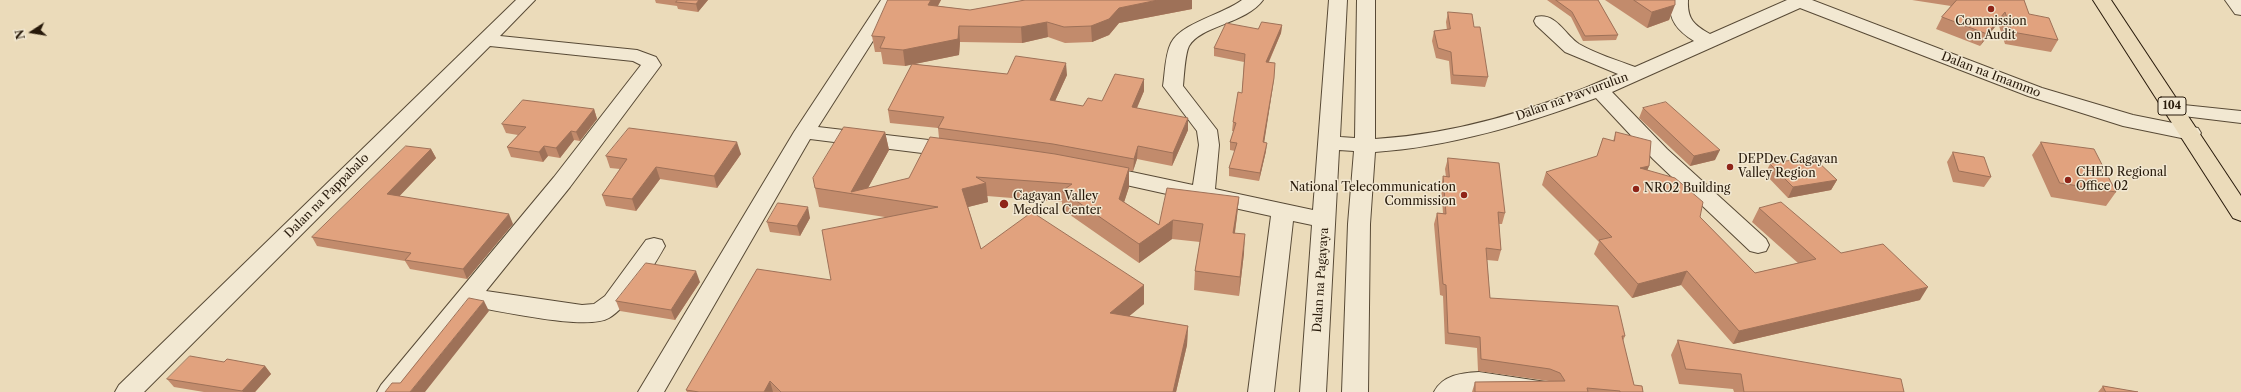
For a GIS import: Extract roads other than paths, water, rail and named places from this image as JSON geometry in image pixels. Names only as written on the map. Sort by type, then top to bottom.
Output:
[{"type":"highway","name":"104","points":[[2102,0],[2174,110],[2191,133],[2241,213]]},
{"type":"street","name":"Dalan na Pappabalo","points":[[128,392],[526,0]]},
{"type":"street","points":[[651,392],[804,132],[890,0]]},
{"type":"street","points":[[1203,196],[1209,144],[1207,130],[1179,96],[1173,86],[1180,44],[1193,32],[1238,12],[1254,0]]},
{"type":"street","name":"Dalan na Pagayaya","points":[[1313,392],[1338,0]]},
{"type":"street","points":[[1355,392],[1359,224],[1365,146],[1366,0]]},
{"type":"street","points":[[1679,0],[1678,9],[1683,24],[1710,42]]},
{"type":"street","points":[[2234,0],[2241,10]]},
{"type":"street","name":"Dalan na Pavvurulun","points":[[1329,142],[1365,146],[1428,140],[1482,128],[1536,113],[1599,90],[1800,1]]},
{"type":"street","name":"Dalan na Imammo","points":[[1800,1],[2035,92],[2130,121],[2191,133]]},
{"type":"street","points":[[1543,22],[1572,48],[1635,74]]},
{"type":"street","points":[[390,392],[562,182],[651,65],[649,61],[636,56],[484,40]]},
{"type":"street","points":[[1599,90],[1660,154],[1758,245]]},
{"type":"street","points":[[2174,110],[2241,118]]},
{"type":"street","points":[[804,132],[974,152]]},
{"type":"street","points":[[1076,168],[1128,177],[1203,196],[1324,220]]},
{"type":"street","points":[[1261,392],[1284,212]]},
{"type":"street","points":[[468,296],[582,314],[600,312],[614,302],[654,246]]},
{"type":"street","points":[[1447,392],[1451,387],[1473,381],[1546,392]]},
{"type":"place","name":"Commission on Audit","points":[[1991,9]]},
{"type":"place","name":"DEPDev Cagayan Valley Region","points":[[1730,167]]},
{"type":"place","name":"CHED Regional Office 02","points":[[2068,180]]},
{"type":"place","name":"NRO2 Building","points":[[1636,189]]},
{"type":"place","name":"National Telecommunication Commission","points":[[1464,195]]},
{"type":"place","name":"Cagayan Valley Medical Center","points":[[1004,204]]}]
